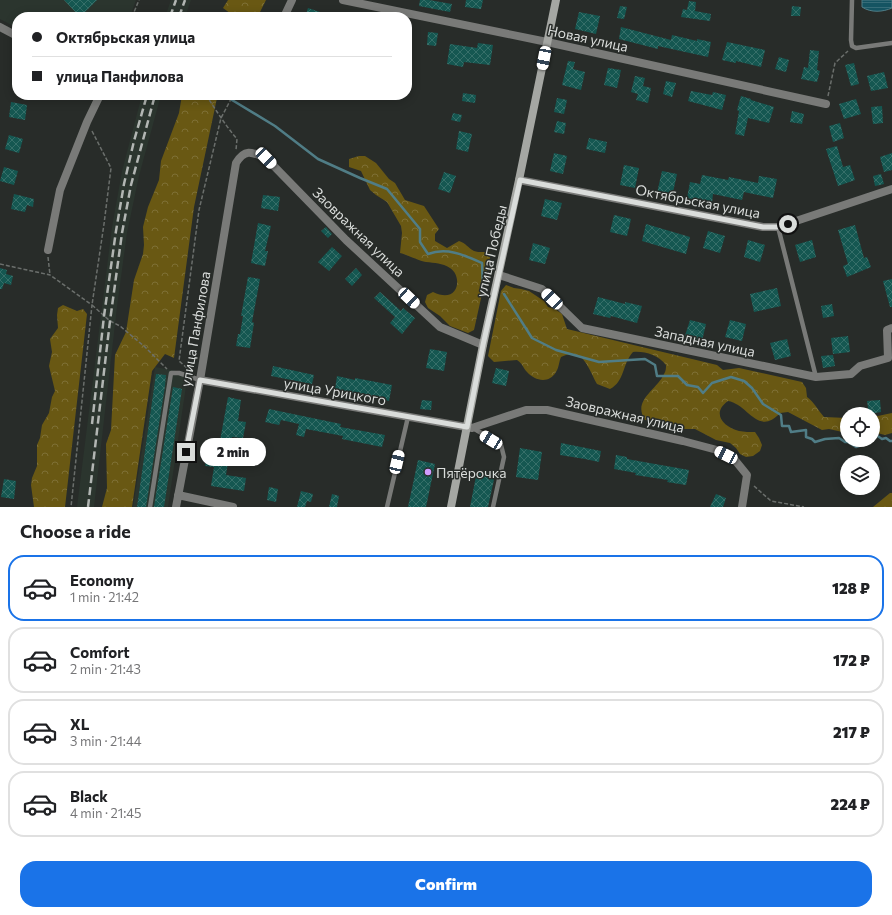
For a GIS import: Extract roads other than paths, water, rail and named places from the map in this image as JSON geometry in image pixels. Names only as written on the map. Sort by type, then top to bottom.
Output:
[{"type":"street","points":[[286,12],[292,0]]},
{"type":"street","name":"Новая улица","points":[[343,0],[401,12]]},
{"type":"street","name":"улица Победы","points":[[451,507],[469,428],[483,345],[520,180],[556,0]]},
{"type":"street","name":"Новая улица","points":[[412,14],[547,42],[826,104]]},
{"type":"street","points":[[0,27],[12,33]]},
{"type":"street","points":[[48,250],[60,190],[87,122],[98,100]]},
{"type":"street","name":"Заовражная улица","points":[[240,157],[246,152],[254,153],[266,158],[346,240],[440,328],[483,345]]},
{"type":"street","name":"улица Панфилова","points":[[176,507],[200,380],[236,163],[240,157]]},
{"type":"street","name":"Октябрьская улица","points":[[520,180],[763,227],[778,227],[892,189]]},
{"type":"street","name":"Западная улица","points":[[499,275],[542,289],[582,328],[816,377],[851,374],[860,366],[888,358],[887,330],[892,328]]},
{"type":"street","name":"улица Урицкого","points":[[200,380],[469,428]]},
{"type":"street","name":"Заовражная улица","points":[[469,428],[526,410],[547,410],[717,450],[734,459],[746,478],[742,507]]},
{"type":"street","points":[[178,495],[234,507]]},
{"type":"lane","points":[[852,0],[852,46],[856,48],[892,43]]},
{"type":"lane","points":[[778,227],[816,377]]},
{"type":"lane","points":[[150,507],[171,373],[179,373],[200,380]]},
{"type":"lane","points":[[387,507],[408,416]]},
{"type":"lane","points":[[469,428],[501,446],[504,457],[493,507]]},
{"type":"water","points":[[862,0],[892,0],[892,8],[881,11],[869,10],[862,7]]},
{"type":"waterway","points":[[232,100],[275,126],[318,159],[387,189],[420,229],[420,242],[428,254],[442,251],[449,252],[462,255],[482,263],[483,289]]},
{"type":"waterway","points":[[504,294],[532,338],[556,350],[599,362],[645,359],[655,365],[657,376],[678,376],[687,385],[698,387],[703,393],[712,383],[731,377],[744,381],[752,388],[763,404],[781,415],[782,426],[789,426],[791,432],[806,430],[806,437],[815,442],[825,439],[840,439]]},
{"type":"waterway","points":[[880,438],[882,439],[886,438],[892,441]]},
{"type":"railway","points":[[172,12],[176,0]]},
{"type":"railway","points":[[181,12],[185,0]]},
{"type":"railway","points":[[92,424],[104,316],[116,231],[124,184],[146,100]]},
{"type":"railway","points":[[88,507],[122,233],[131,185],[154,100]]},
{"type":"place","name":"Пятёрочка","points":[[428,472]]}]
